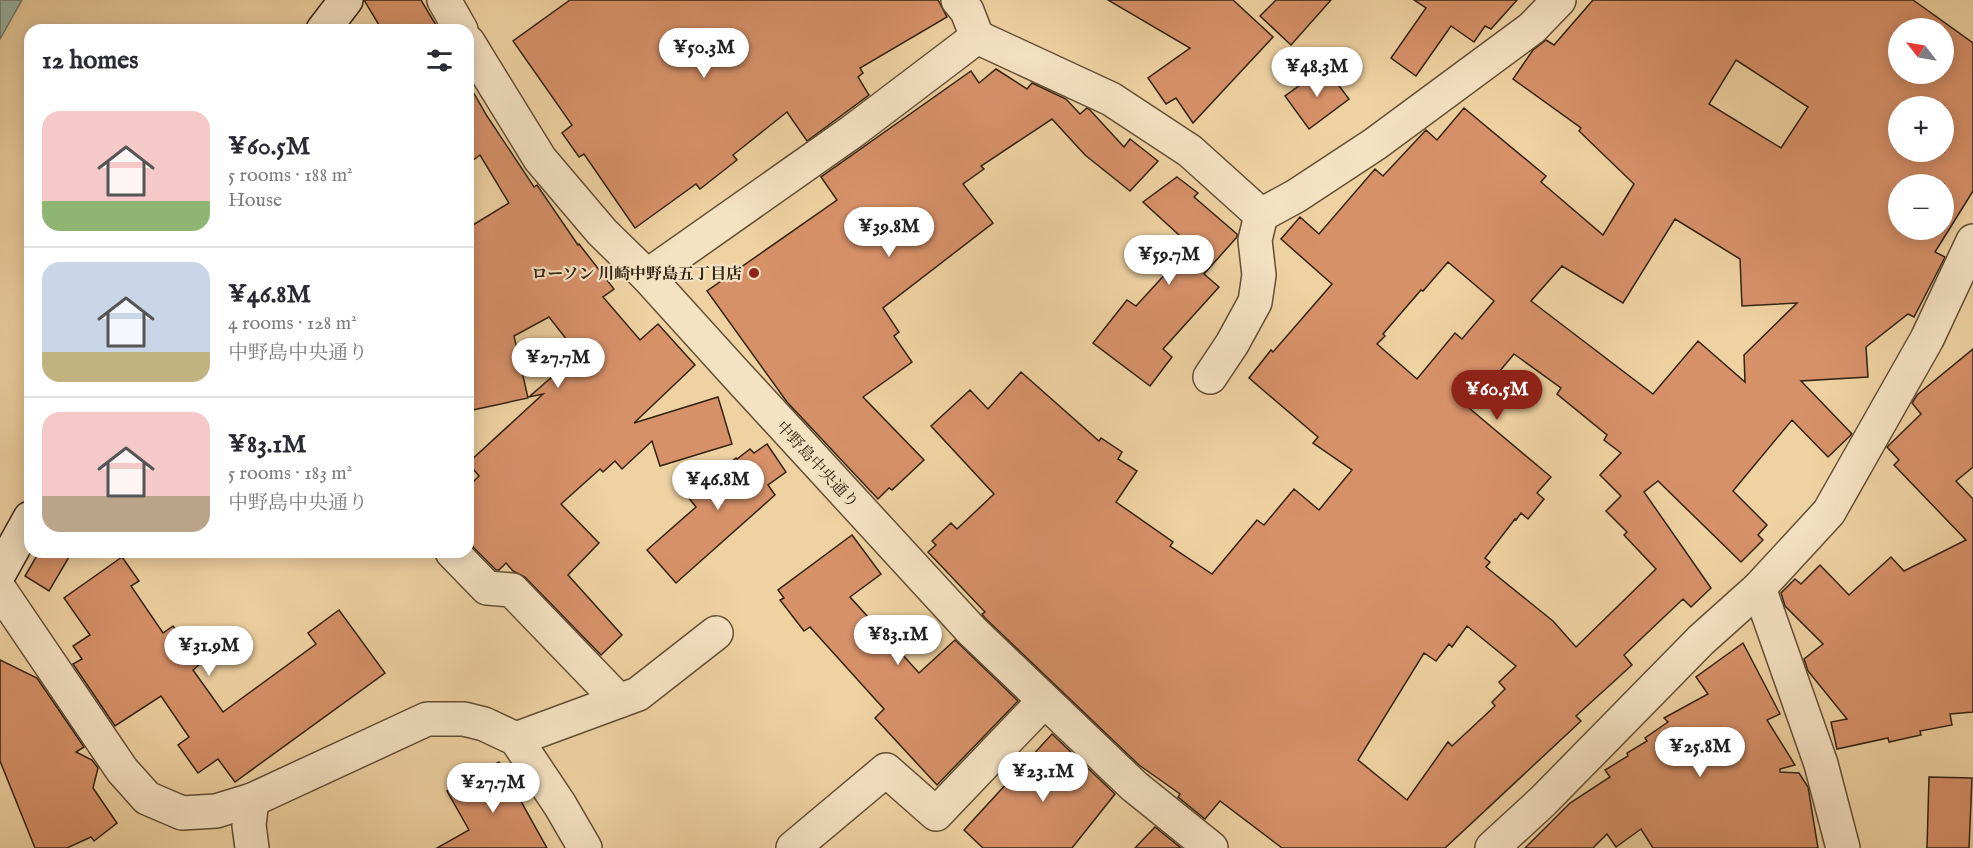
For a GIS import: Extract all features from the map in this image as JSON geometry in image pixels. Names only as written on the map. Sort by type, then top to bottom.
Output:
[{"type":"street","points":[[328,24],[346,0]]},
{"type":"street","points":[[444,0],[458,24]]},
{"type":"street","points":[[957,0],[967,11],[977,37],[1111,99],[1191,151],[1261,215]]},
{"type":"street","points":[[1210,376],[1232,344],[1255,302],[1259,275],[1255,240],[1261,215],[1296,196],[1375,144],[1532,28],[1559,0]]},
{"type":"street","points":[[647,276],[853,131],[977,37]]},
{"type":"street","name":"中野島中央通り","points":[[474,52],[540,159],[602,232],[647,276],[972,631],[1134,786],[1211,848]]},
{"type":"street","points":[[1492,848],[1543,801],[1701,640],[1759,588],[1829,512],[1927,339],[1973,242]]},
{"type":"street","points":[[0,572],[24,529]]},
{"type":"street","points":[[458,558],[487,588],[512,590],[619,701]]},
{"type":"street","points":[[1759,588],[1821,764],[1843,848]]},
{"type":"street","points":[[0,590],[122,770],[147,798],[182,813],[216,811],[252,800],[427,719],[464,719],[484,723],[516,739],[560,805],[585,848]]},
{"type":"street","points":[[516,739],[638,694],[716,633]]},
{"type":"street","points":[[793,848],[886,770],[936,814],[1044,701]]},
{"type":"street","points":[[252,800],[249,825],[252,848]]},
{"type":"shaded area","points":[[0,0],[22,0],[0,39]]},
{"type":"building","points":[[364,0],[421,0],[435,24],[378,24]]},
{"type":"building","points":[[570,0],[938,0],[947,17],[860,68],[863,73],[858,77],[869,95],[807,141],[787,112],[733,155],[737,160],[700,189],[696,184],[635,228],[584,154],[579,157],[562,133],[572,125],[513,41]]},
{"type":"building","points":[[1108,0],[1233,0],[1273,37],[1193,123],[1176,98],[1166,104],[1148,78],[1190,48]]},
{"type":"building","points":[[1276,0],[1331,0],[1291,45],[1260,16]]},
{"type":"building","points":[[1414,0],[1517,0],[1491,29],[1485,26],[1474,42],[1451,26],[1416,76],[1391,58],[1426,8]]},
{"type":"building","points":[[1593,0],[1913,0],[1938,18],[1888,18],[1888,84],[1954,84],[1954,29],[1973,43],[1973,191],[1954,222],[1954,174],[1888,174],[1888,240],[1942,240],[1935,252],[1945,257],[1914,317],[1908,314],[1866,347],[1868,377],[1801,381],[1852,434],[1828,457],[1792,420],[1733,491],[1767,525],[1758,535],[1763,540],[1741,562],[1658,481],[1644,492],[1711,588],[1691,607],[1683,599],[1624,655],[1632,665],[1576,716],[1581,721],[1445,848],[1282,848],[1220,801],[1205,819],[1178,797],[1180,794],[1139,765],[985,618],[982,614],[985,612],[928,552],[936,545],[932,541],[951,523],[957,529],[994,494],[931,426],[970,390],[988,409],[1021,372],[1099,441],[1101,438],[1122,452],[1118,459],[1137,471],[1116,502],[1173,542],[1170,546],[1212,574],[1257,520],[1264,525],[1294,489],[1319,510],[1352,470],[1313,443],[1318,437],[1249,378],[1271,350],[1273,352],[1332,284],[1281,239],[1300,217],[1319,234],[1375,169],[1383,176],[1426,130],[1437,140],[1464,108],[1546,176],[1541,182],[1603,235],[1634,184],[1579,131],[1581,128],[1513,79],[1533,50],[1546,40],[1554,45]],"holes":[[[1736,60],[1808,107],[1781,148],[1709,104]],[[1675,219],[1740,259],[1742,306],[1797,303],[1744,355],[1745,382],[1698,341],[1653,394],[1531,301],[1562,266],[1623,303]],[[1448,262],[1494,301],[1462,339],[1455,333],[1417,379],[1377,344],[1421,290],[1423,291]],[[1514,354],[1561,388],[1557,394],[1607,435],[1604,440],[1621,453],[1600,475],[1621,496],[1606,511],[1627,532],[1624,535],[1656,569],[1576,647],[1553,621],[1486,567],[1490,562],[1485,558],[1515,519],[1521,513],[1528,519],[1544,499],[1537,493],[1551,477],[1469,408]],[[1467,626],[1516,666],[1499,682],[1505,689],[1492,702],[1495,706],[1452,746],[1448,742],[1407,800],[1358,760],[1424,653],[1436,661],[1449,644],[1452,647]]]},
{"type":"building","points":[[1325,67],[1349,99],[1309,129],[1285,96]]},
{"type":"building","points":[[996,69],[1027,89],[1032,83],[1066,99],[1080,114],[1087,108],[1124,147],[1130,139],[1158,161],[1130,191],[1085,155],[1052,119],[981,166],[984,169],[963,184],[993,223],[883,308],[899,332],[894,336],[912,362],[863,397],[924,460],[892,490],[889,488],[878,499],[787,402],[707,291],[837,200],[821,177],[971,71],[979,83]]},
{"type":"building","points":[[474,93],[534,187],[537,185],[578,245],[614,289],[603,297],[640,340],[658,324],[695,365],[634,423],[718,397],[732,444],[660,466],[652,441],[622,469],[615,461],[603,472],[600,469],[561,504],[599,543],[568,575],[622,635],[601,655],[525,577],[513,571],[506,563],[496,570],[474,548],[474,481],[479,476],[474,470],[474,457],[543,394],[529,397],[578,354],[549,317],[514,336],[528,398],[474,410],[474,224],[509,203],[480,155],[474,160]]},
{"type":"building","points":[[1177,177],[1198,193],[1194,197],[1237,234],[1237,237],[1204,274],[1219,287],[1163,349],[1172,357],[1150,386],[1093,343],[1127,300],[1136,306],[1191,246],[1143,202]]},
{"type":"building","points":[[1973,349],[1973,467],[1956,481],[1973,499],[1973,712],[1950,714],[1952,725],[1920,731],[1921,735],[1889,742],[1888,738],[1837,749],[1831,722],[1847,719],[1808,671],[1804,659],[1823,644],[1785,606],[1781,593],[1795,579],[1801,584],[1820,565],[1849,595],[1891,557],[1904,571],[1966,540],[1894,465],[1899,460],[1887,447],[1921,414],[1912,403],[1917,395]]},
{"type":"building","points":[[767,444],[786,472],[768,485],[775,495],[676,583],[647,550],[696,507],[688,497],[736,458],[750,449],[754,453]]},
{"type":"building","points":[[852,535],[881,574],[850,597],[919,673],[955,640],[1018,701],[937,785],[875,718],[884,709],[810,627],[804,631],[780,600],[784,598],[778,590]]},
{"type":"building","points":[[36,558],[68,558],[49,591],[25,576]]},
{"type":"building","points":[[123,558],[139,581],[131,586],[163,633],[173,626],[200,664],[193,670],[223,712],[316,644],[308,633],[339,610],[385,673],[235,782],[218,759],[198,773],[178,745],[189,737],[161,696],[115,726],[73,664],[82,659],[73,646],[90,635],[64,598]]},
{"type":"building","points":[[1743,643],[1780,714],[1767,720],[1795,765],[1780,769],[1780,772],[1799,773],[1808,787],[1818,848],[1653,848],[1641,829],[1616,847],[1607,834],[1593,848],[1525,848],[1570,803],[1610,777],[1605,770],[1647,741],[1645,738],[1668,722],[1664,718],[1708,694],[1696,677]]},
{"type":"building","points":[[0,660],[37,678],[84,747],[76,752],[92,760],[98,768],[93,788],[117,823],[94,841],[91,837],[67,848],[35,848],[0,761]]},
{"type":"building","points":[[1052,734],[1115,794],[1072,848],[983,848],[964,830]]},
{"type":"building","points":[[499,762],[547,848],[437,848],[469,830],[447,791]]},
{"type":"building","points":[[1929,777],[1972,778],[1969,848],[1927,848]]},
{"type":"building","points":[[1155,827],[1181,848],[1135,848]]},
{"type":"place","name":"ローソン 川崎中野島五丁目店","points":[[754,273]]}]
